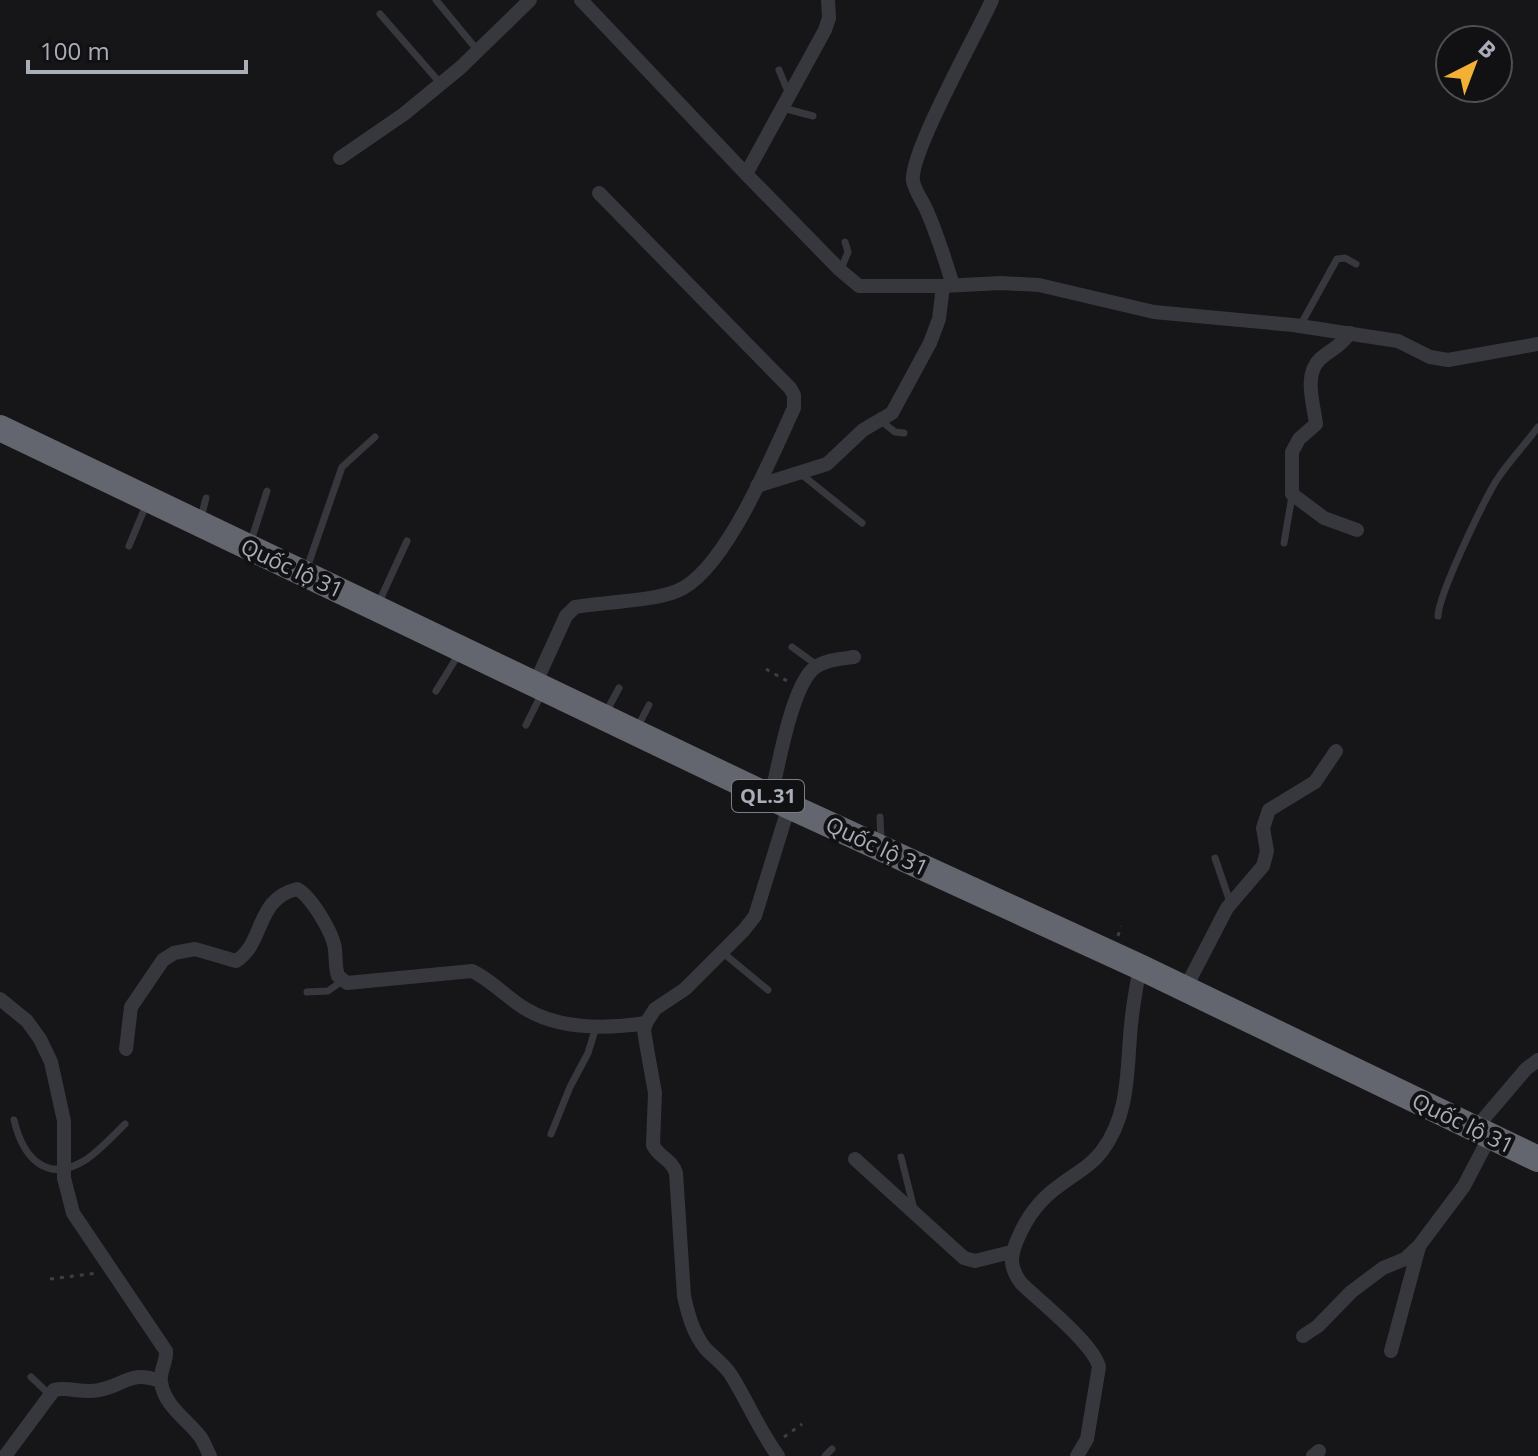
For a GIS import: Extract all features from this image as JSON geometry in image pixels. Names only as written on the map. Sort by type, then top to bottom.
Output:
[{"type":"highway","name":"Quốc lộ 31","points":[[0,428],[780,801],[1483,1129],[1538,1159]]},
{"type":"street","points":[[340,158],[441,84],[530,0]]},
{"type":"street","points":[[581,0],[746,174],[859,286],[1039,285],[1154,312],[1300,326],[1398,341],[1430,357],[1448,360],[1538,344]]},
{"type":"street","points":[[746,174],[825,30],[829,18],[828,0]]},
{"type":"street","points":[[757,486],[827,464],[863,430],[892,413],[930,343],[948,286],[927,210],[913,183],[913,172],[918,153],[992,0]]},
{"type":"street","points":[[540,686],[569,611],[575,607],[674,593],[691,583],[713,561],[748,505],[794,408],[794,395],[790,388],[599,193]]},
{"type":"street","points":[[1350,333],[1341,346],[1322,357],[1314,369],[1311,394],[1316,424],[1299,439],[1292,452],[1292,494],[1324,518],[1357,530]]},
{"type":"street","points":[[774,1451],[727,1369],[697,1337],[688,1312],[684,1296],[676,1173],[674,1166],[653,1145],[655,1093],[644,1030],[655,1009],[685,989],[744,930],[760,906],[801,688],[818,666],[832,659],[854,657]]},
{"type":"street","points":[[1185,989],[1231,903],[1263,866],[1267,851],[1263,828],[1269,810],[1315,782],[1336,751]]},
{"type":"street","points":[[126,1049],[131,1007],[163,960],[174,953],[195,949],[236,961],[246,954],[267,907],[291,890],[302,890],[327,929],[335,950],[336,969],[342,981],[352,983],[472,971],[525,1009],[560,1024],[625,1026],[646,1023]]},
{"type":"street","points":[[1077,1456],[1087,1439],[1099,1367],[1097,1359],[1021,1283],[1013,1273],[1011,1252],[1023,1226],[1041,1202],[1089,1166],[1112,1137],[1126,1088],[1140,967]]},
{"type":"street","points":[[0,999],[27,1021],[51,1062],[64,1121],[65,1188],[73,1213],[166,1351],[160,1381],[173,1407],[198,1433],[210,1456]]},
{"type":"street","points":[[1303,1336],[1318,1326],[1351,1292],[1383,1268],[1405,1259],[1419,1246],[1464,1186],[1483,1129],[1526,1069],[1538,1060]]},
{"type":"street","points":[[855,1159],[970,1262],[1011,1252]]},
{"type":"street","points":[[1391,1351],[1419,1246]]},
{"type":"street","points":[[5,1456],[49,1394],[58,1388],[75,1392],[99,1390],[138,1376],[160,1381]]},
{"type":"lane","points":[[436,0],[478,51]]},
{"type":"lane","points":[[380,14],[441,84]]},
{"type":"lane","points":[[779,70],[787,102],[813,116]]},
{"type":"lane","points":[[840,270],[848,252],[845,242]]},
{"type":"lane","points":[[1300,326],[1337,259],[1345,258],[1356,264]]},
{"type":"lane","points":[[879,420],[895,432],[904,433]]},
{"type":"lane","points":[[1438,616],[1457,564],[1497,479],[1538,427]]},
{"type":"lane","points":[[305,574],[342,467],[375,437]]},
{"type":"lane","points":[[801,474],[862,523]]},
{"type":"lane","points":[[249,547],[267,491]]},
{"type":"lane","points":[[1284,543],[1292,494]]},
{"type":"lane","points":[[200,524],[206,498]]},
{"type":"lane","points":[[129,546],[148,499]]},
{"type":"lane","points":[[376,607],[407,541]]},
{"type":"lane","points":[[792,647],[818,666]]},
{"type":"lane","points":[[436,691],[462,649]]},
{"type":"lane","points":[[526,725],[540,686]]},
{"type":"lane","points":[[604,716],[619,688]]},
{"type":"lane","points":[[636,731],[649,705]]},
{"type":"lane","points":[[880,817],[882,848]]},
{"type":"lane","points":[[1215,858],[1231,903]]},
{"type":"lane","points":[[722,952],[768,990]]},
{"type":"lane","points":[[307,992],[328,991],[342,981]]},
{"type":"lane","points":[[551,1134],[588,1053],[597,1025]]},
{"type":"lane","points":[[14,1120],[27,1154],[43,1166],[64,1168],[84,1161],[125,1124]]},
{"type":"lane","points":[[901,1157],[914,1211]]},
{"type":"lane","points":[[31,1377],[49,1394]]},
{"type":"lane","points":[[825,1456],[832,1449]]},
{"type":"path","points":[[766,669],[801,688]]},
{"type":"path","points":[[50,1279],[112,1271]]},
{"type":"path","points":[[774,1451],[802,1424]]}]
